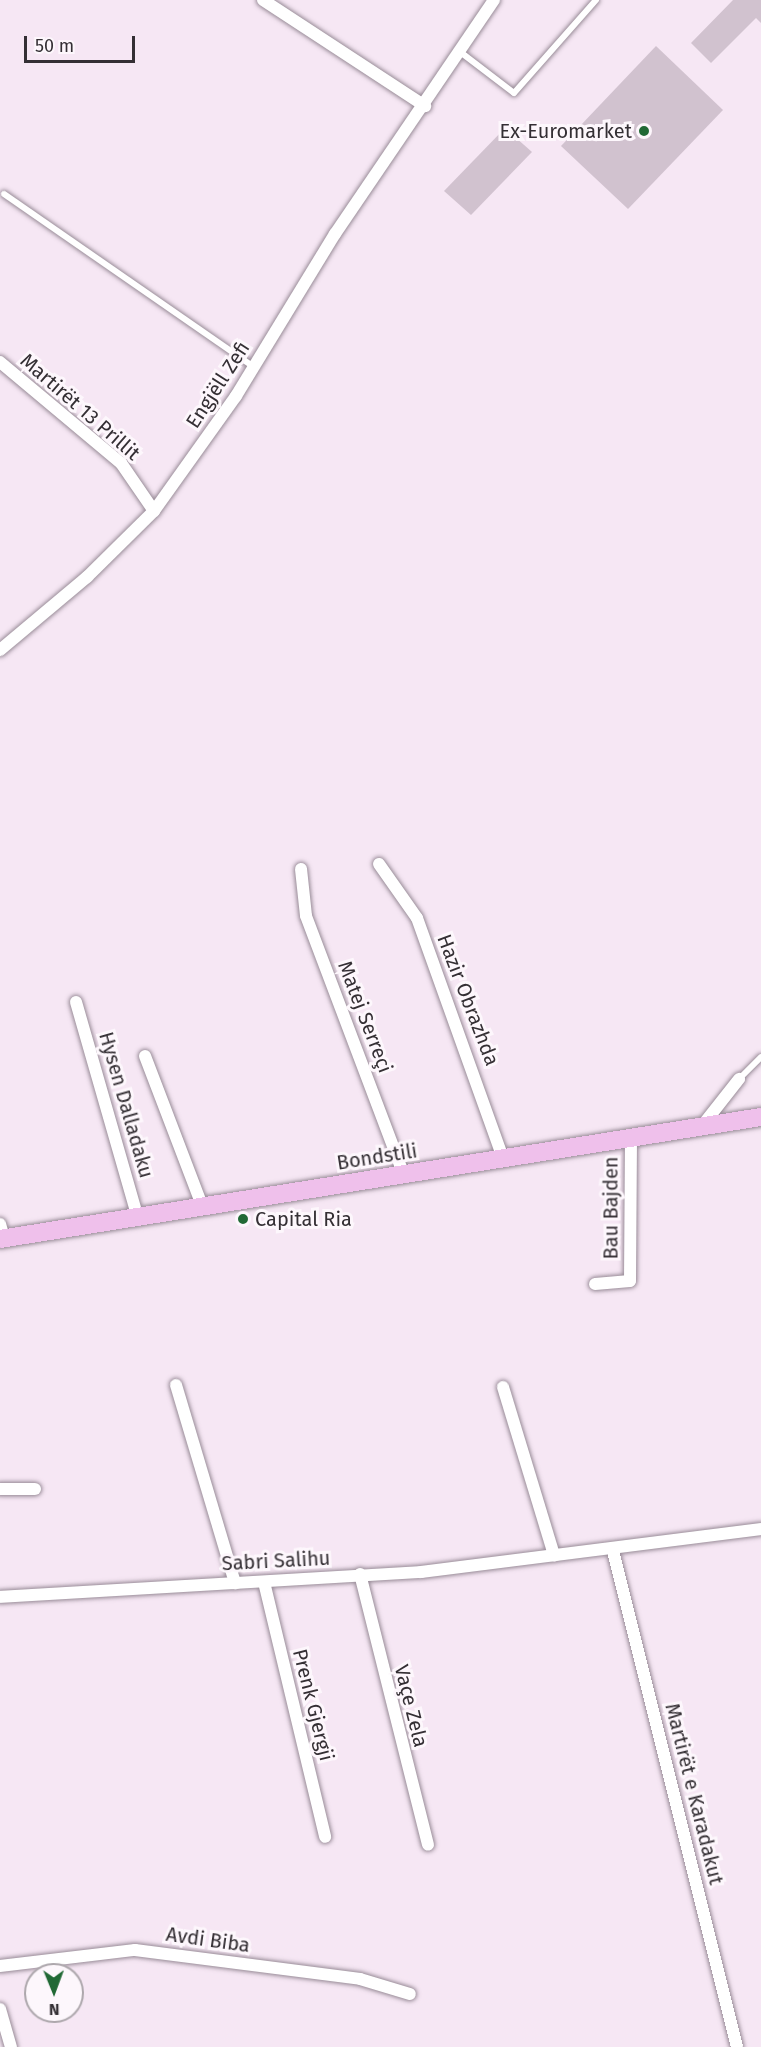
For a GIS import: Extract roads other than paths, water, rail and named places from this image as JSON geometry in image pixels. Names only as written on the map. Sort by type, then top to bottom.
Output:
[{"type":"main road","name":"Bondstili","points":[[1,1234],[138,1218],[761,1117]]},
{"type":"street","points":[[262,0],[425,106]]},
{"type":"street","name":"Engjëll Zefi","points":[[0,650],[87,577],[154,511],[254,366],[336,234],[425,106],[494,0]]},
{"type":"street","name":"Martirët 13 Prillit","points":[[0,362],[121,463],[154,511]]},
{"type":"street","name":"Hazir Obrazhda","points":[[379,864],[417,918],[503,1158]]},
{"type":"street","name":"Matej Serreçi","points":[[302,869],[306,916],[404,1176]]},
{"type":"street","name":"Hysen Dalladaku","points":[[76,1002],[138,1218]]},
{"type":"street","points":[[145,1056],[202,1208]]},
{"type":"street","points":[[702,1126],[739,1078]]},
{"type":"street","name":"Bau Bajden","points":[[595,1284],[630,1281],[631,1137]]},
{"type":"street","points":[[176,1385],[235,1583]]},
{"type":"street","points":[[503,1387],[554,1555]]},
{"type":"street","points":[[0,1489],[35,1489]]},
{"type":"street","name":"Sabri Salihu","points":[[0,1597],[264,1582],[360,1574],[613,1551],[761,1529]]},
{"type":"street","name":"Martirët e Karadakut","points":[[613,1551],[737,2047]]},
{"type":"street","name":"Vaçe Zela","points":[[360,1574],[428,1845]]},
{"type":"street","name":"Prenk Gjergji","points":[[264,1582],[325,1837]]},
{"type":"street","name":"Avdi Biba","points":[[0,1966],[135,1950],[360,1979],[410,1994]]},
{"type":"street","points":[[0,2008],[11,2047]]},
{"type":"lane","points":[[459,51],[514,93],[596,0]]},
{"type":"lane","points":[[4,194],[254,366]]},
{"type":"lane","points":[[739,1078],[761,1057]]},
{"type":"place","name":"Ex-Euromarket","points":[[644,131]]},
{"type":"place","name":"Capital Ria","points":[[243,1219]]}]
